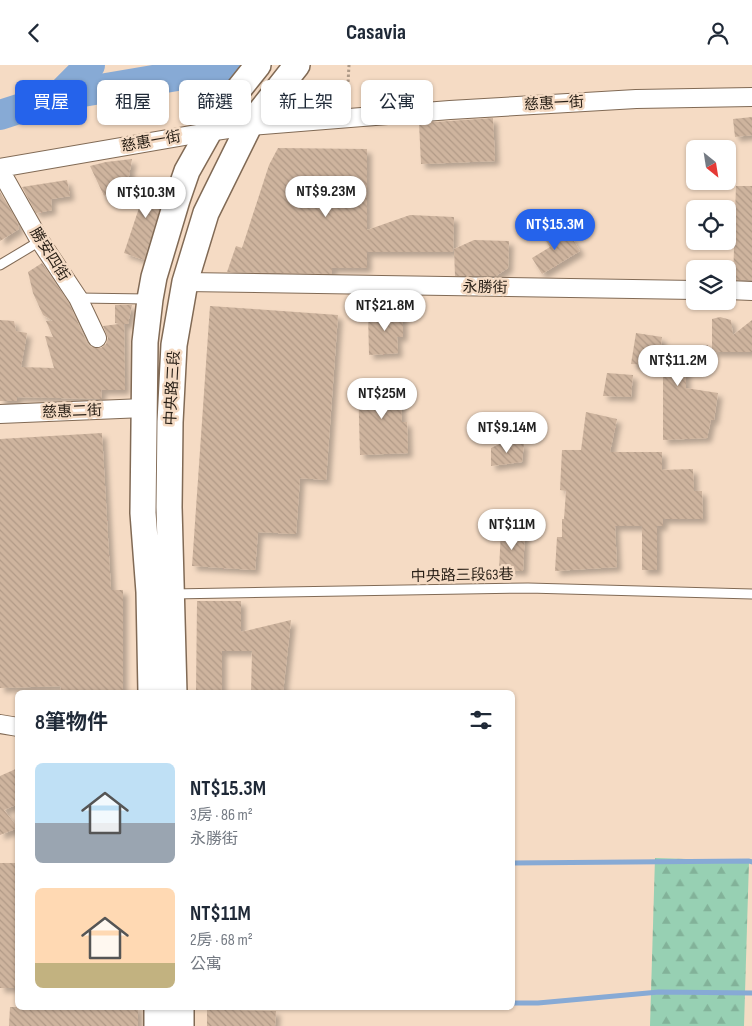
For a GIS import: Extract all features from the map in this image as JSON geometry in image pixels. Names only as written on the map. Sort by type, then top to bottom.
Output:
[{"type":"street","name":"中央路三段","points":[[246,80],[258,65]]},
{"type":"street","name":"中央路三段","points":[[174,690],[169,507],[170,422],[174,345],[185,282],[206,213],[249,126],[297,65]]},
{"type":"street","name":"慈惠一街","points":[[237,125],[249,126],[450,109],[616,100],[752,97]]},
{"type":"street","name":"慈惠一街","points":[[0,169],[204,125]]},
{"type":"street","name":"中央路三段","points":[[151,690],[149,592],[144,513],[145,342],[154,277],[177,200],[187,171],[212,125]]},
{"type":"street","name":"勝安四街","points":[[0,169],[40,241],[78,298],[97,338]]},
{"type":"street","name":"永勝街","points":[[185,282],[686,290]]},
{"type":"street","points":[[736,290],[752,291]]},
{"type":"street","name":"慈惠二街","points":[[0,414],[144,408]]},
{"type":"street","points":[[0,724],[15,726]]},
{"type":"street","points":[[157,1010],[157,1026]]},
{"type":"street","points":[[181,1010],[181,1026]]},
{"type":"lane","points":[[0,265],[40,241]]},
{"type":"lane","points":[[78,298],[150,299]]},
{"type":"lane","name":"中央路三段63巷","points":[[172,594],[528,588],[752,594]]},
{"type":"green space","points":[[655,858],[749,861],[744,1026],[650,1026]]},
{"type":"building","points":[[752,117],[752,135],[735,137],[733,119]]},
{"type":"building","points":[[493,118],[495,161],[421,164],[419,125],[433,125],[433,122]]},
{"type":"building","points":[[278,148],[367,149],[367,230],[410,215],[454,217],[453,252],[367,252],[367,268],[332,268],[332,274],[227,272],[236,246],[242,248],[269,165]]},
{"type":"building","points":[[132,159],[129,176],[104,196],[90,166]]},
{"type":"building","points":[[149,178],[168,183],[144,260],[124,253]]},
{"type":"building","points":[[67,180],[70,196],[51,199],[52,210],[36,213],[22,187]]},
{"type":"building","points":[[736,186],[752,186],[752,280],[736,280],[736,260],[734,260],[734,250],[736,250]]},
{"type":"building","points":[[0,192],[17,221],[19,229],[0,241]]},
{"type":"building","points":[[556,227],[564,239],[570,235],[580,251],[542,274],[532,258],[550,247],[542,235]]},
{"type":"building","points":[[474,240],[509,241],[508,268],[496,276],[455,276],[454,249]]},
{"type":"building","points":[[42,263],[69,303],[87,343],[91,347],[101,348],[106,344],[108,338],[103,326],[119,324],[115,323],[115,305],[132,305],[128,324],[124,324],[125,390],[101,390],[102,399],[17,397],[17,401],[0,401],[0,320],[14,321],[16,331],[27,333],[21,367],[54,368],[45,336],[53,337],[46,321],[53,321],[43,315],[33,293],[28,272]]},
{"type":"building","points":[[210,306],[338,315],[326,480],[300,478],[296,534],[258,532],[255,570],[192,566]]},
{"type":"building","points":[[397,311],[403,317],[403,337],[397,337],[398,353],[369,355],[368,313]]},
{"type":"building","points":[[720,317],[731,320],[733,335],[752,320],[752,352],[712,352],[712,319]]},
{"type":"building","points":[[636,333],[662,337],[661,345],[708,345],[710,360],[686,363],[686,388],[718,393],[714,420],[711,420],[707,438],[663,440],[663,367],[631,364]]},
{"type":"building","points":[[607,373],[633,375],[631,397],[603,396]]},
{"type":"building","points":[[400,383],[402,422],[407,422],[408,453],[360,455],[358,384]]},
{"type":"building","points":[[586,412],[617,419],[610,452],[662,452],[662,470],[693,469],[694,491],[702,491],[703,519],[663,519],[663,526],[657,526],[657,570],[642,570],[642,526],[615,526],[617,567],[555,571],[557,537],[562,537],[562,519],[564,519],[566,491],[560,490],[562,450],[581,450]]},
{"type":"building","points":[[102,433],[111,590],[123,590],[123,690],[60,690],[61,686],[0,688],[0,439]]},
{"type":"building","points":[[504,442],[524,443],[522,462],[491,466],[491,448]]},
{"type":"building","points":[[501,530],[525,531],[523,571],[499,570]]},
{"type":"building","points":[[197,601],[241,601],[241,632],[291,620],[283,690],[251,690],[252,651],[222,651],[222,690],[196,690]]},
{"type":"building","points":[[15,769],[15,805],[4,810],[15,824],[15,829],[0,835],[0,776]]},
{"type":"building","points":[[0,863],[15,863],[15,988],[0,988]]},
{"type":"building","points":[[10,1007],[15,1007],[15,1010],[138,1010],[138,1026],[9,1026]]},
{"type":"building","points":[[207,1010],[276,1011],[275,1026],[207,1026]]},
{"type":"waterway","points":[[75,80],[90,65]]},
{"type":"waterway","points":[[0,115],[59,96],[242,65]]},
{"type":"waterway","points":[[515,863],[752,862]]},
{"type":"waterway","points":[[515,1003],[538,1003],[659,992],[752,993]]}]
